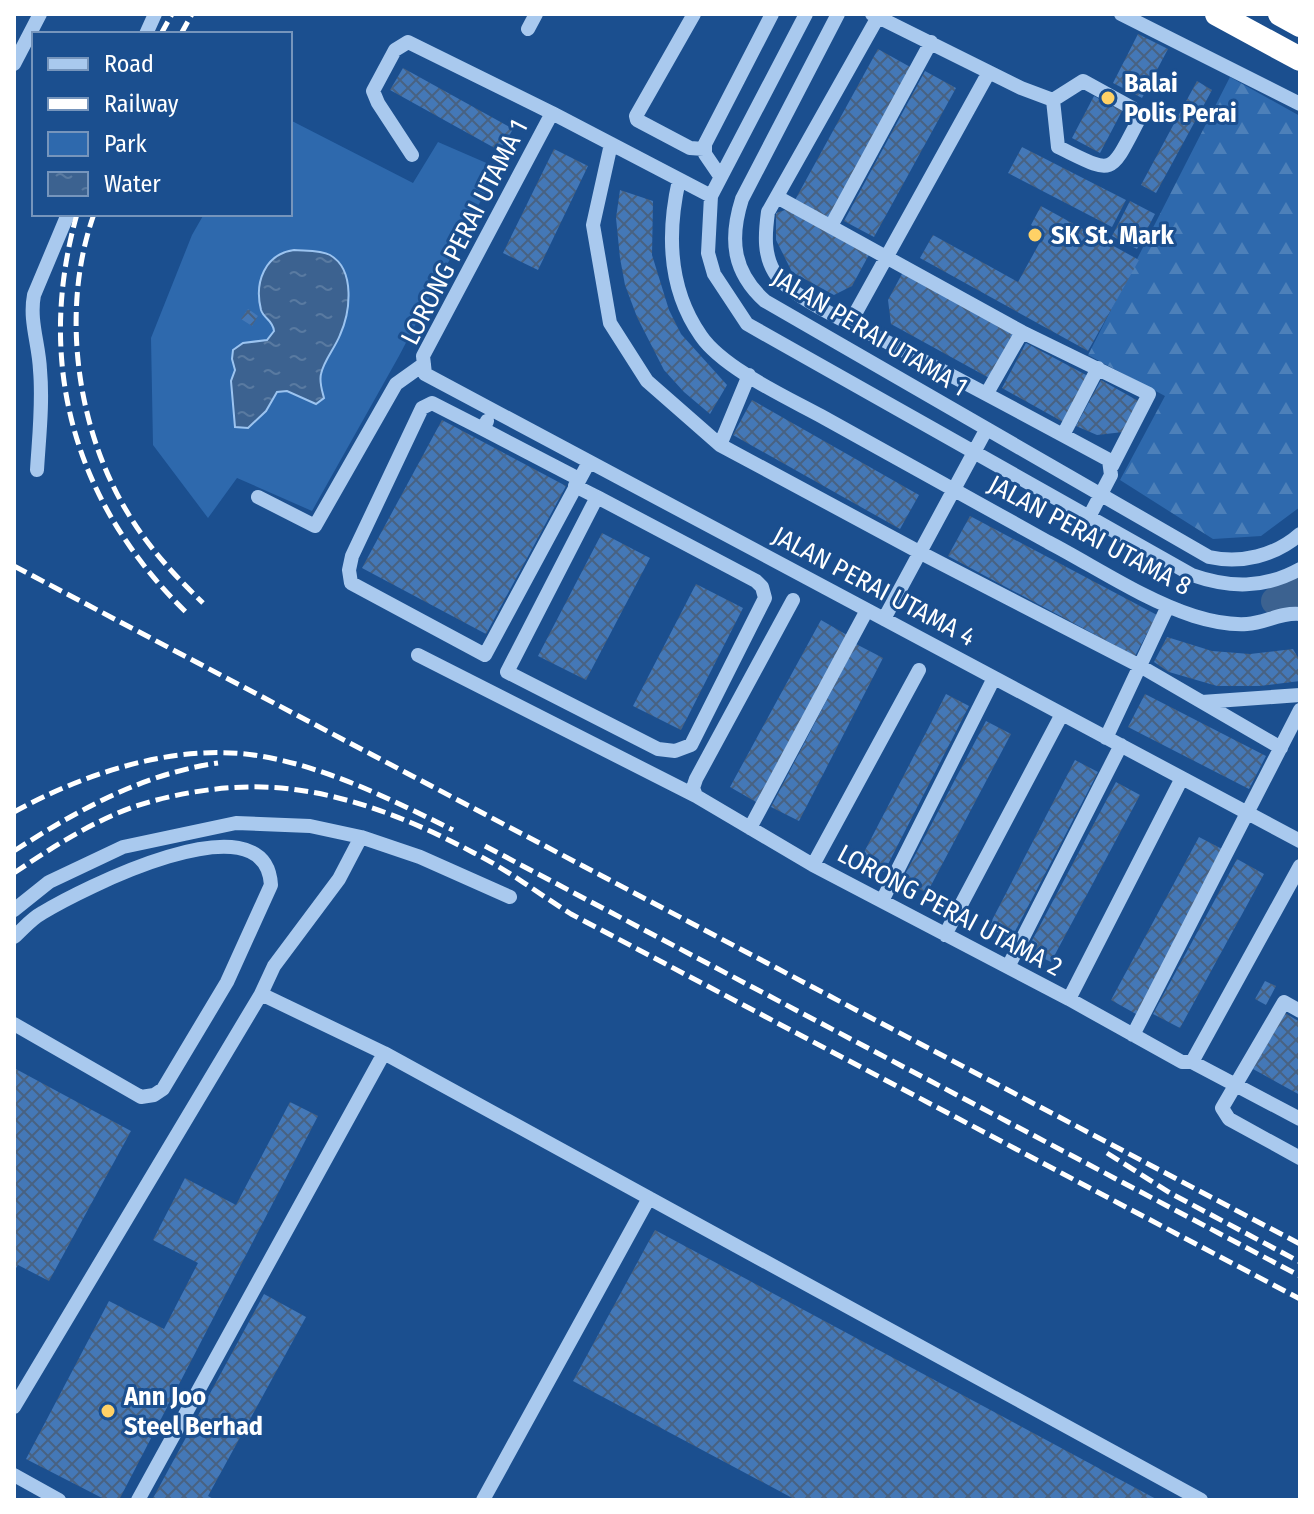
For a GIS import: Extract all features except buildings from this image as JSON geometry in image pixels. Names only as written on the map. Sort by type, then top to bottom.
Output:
[{"type":"highway","points":[[1217,14],[1300,59]]},
{"type":"highway","points":[[1280,14],[1300,25]]},
{"type":"street","points":[[14,64],[40,14]]},
{"type":"street","points":[[528,29],[536,14]]},
{"type":"street","points":[[694,14],[636,116],[637,120],[690,148],[704,149]]},
{"type":"street","points":[[704,149],[772,14]]},
{"type":"street","name":"JALAN PERAI UTAMA 1","points":[[806,14],[711,196],[708,253],[714,274],[747,324],[1192,575],[1214,583],[1247,585],[1300,569]]},
{"type":"street","name":"JALAN PERAI UTAMA 1","points":[[838,14],[742,199],[736,217],[735,254],[740,271],[751,288],[765,301],[1209,557],[1227,561],[1250,558],[1279,549],[1300,534]]},
{"type":"street","points":[[1121,14],[1300,104]]},
{"type":"street","points":[[875,16],[1021,88],[1053,100]]},
{"type":"street","name":"JALAN PERAI UTAMA 1","points":[[875,16],[768,212],[765,238],[769,261],[778,278],[823,310],[987,393],[1109,460],[1112,466]]},
{"type":"street","points":[[412,155],[373,91],[395,50],[408,42],[711,196]]},
{"type":"street","points":[[831,226],[931,42]]},
{"type":"street","points":[[850,323],[884,256],[989,72]]},
{"type":"street","points":[[1083,81],[1132,108],[1138,121],[1117,161],[1110,166],[1099,166],[1058,147],[1053,100],[1083,81]]},
{"type":"street","name":"LORONG PERAI UTAMA 1","points":[[425,369],[423,356],[552,113]]},
{"type":"street","points":[[611,144],[593,225],[610,323],[647,381],[720,445],[1140,666],[1281,748]]},
{"type":"street","points":[[704,149],[720,176]]},
{"type":"street","points":[[679,180],[671,214],[670,244],[678,285],[702,338],[724,359],[749,375],[953,490]]},
{"type":"street","points":[[777,197],[1022,332],[1149,394],[1112,466],[1103,495],[1089,517]]},
{"type":"street","points":[[37,470],[40,367],[31,308],[67,216]]},
{"type":"street","points":[[987,393],[1022,332]]},
{"type":"street","points":[[1063,435],[1098,368]]},
{"type":"street","points":[[258,497],[315,526],[396,384],[425,369]]},
{"type":"street","name":"JALAN PERAI UTAMA 4","points":[[425,369],[494,411],[1300,841]]},
{"type":"street","points":[[720,445],[749,375]]},
{"type":"street","points":[[589,462],[577,482],[485,655],[351,583],[349,570],[352,556],[422,408],[432,403],[483,429],[577,482],[597,497],[762,587],[765,598],[691,745],[675,751],[658,749],[507,672],[597,497]]},
{"type":"street","points":[[483,429],[494,411]]},
{"type":"street","points":[[884,619],[986,430]]},
{"type":"street","name":"JALAN PERAI UTAMA 8","points":[[953,490],[1168,606],[1217,622],[1249,624],[1290,613],[1300,614]]},
{"type":"street","points":[[695,792],[793,600]]},
{"type":"street","points":[[1106,738],[1168,606]]},
{"type":"street","points":[[750,828],[867,610]]},
{"type":"street","name":"LORONG PERAI UTAMA 2","points":[[418,655],[695,792],[813,865],[1182,1062],[1192,1062],[1300,1119]]},
{"type":"street","points":[[813,865],[919,670]]},
{"type":"street","points":[[882,901],[994,678]]},
{"type":"street","points":[[1202,702],[1300,695]]},
{"type":"street","points":[[1133,1035],[1300,710]]},
{"type":"street","points":[[945,935],[1062,714]]},
{"type":"street","points":[[1008,967],[1121,745]]},
{"type":"street","points":[[1069,999],[1182,778]]},
{"type":"street","points":[[14,910],[49,882],[123,847],[236,823],[310,826],[361,837],[420,857],[510,897]]},
{"type":"street","points":[[14,1407],[261,994],[274,966],[339,879],[361,837]]},
{"type":"street","points":[[14,937],[40,914],[91,888],[144,864],[201,848],[221,846],[243,849],[256,855],[271,876],[271,885],[227,982],[163,1089],[154,1095],[141,1097],[14,1024]]},
{"type":"street","points":[[1192,1062],[1300,866]]},
{"type":"street","points":[[261,994],[384,1053],[1201,1500]]},
{"type":"street","points":[[1300,1011],[1284,1002],[1222,1108],[1229,1119],[1300,1158]]},
{"type":"street","points":[[138,1500],[384,1053]]},
{"type":"street","points":[[483,1500],[649,1198]]},
{"type":"street","points":[[14,1475],[59,1500]]},
{"type":"green space","points":[[1230,77],[1300,116],[1300,507],[1261,536],[1213,539],[1120,480],[1165,396],[1088,355]]},
{"type":"green space","points":[[292,121],[413,183],[438,142],[498,168],[399,356],[312,511],[237,478],[208,518],[153,445],[151,338],[192,235],[203,216],[292,216]]},
{"type":"water","points":[[294,250],[330,255],[344,271],[347,281],[348,304],[344,326],[321,374],[324,398],[316,404],[287,391],[277,392],[266,411],[248,428],[235,427],[231,381],[235,370],[233,350],[243,343],[267,340],[274,331],[261,310],[261,280],[269,263]]},
{"type":"waterway","points":[[1275,601],[1300,591]]},
{"type":"railway","points":[[162,32],[172,14]]},
{"type":"railway","points":[[182,32],[192,14]]},
{"type":"railway","points":[[77,216],[65,270],[60,326],[64,379],[74,431],[93,481],[118,528],[150,573],[189,615]]},
{"type":"railway","points":[[93,216],[78,289],[76,328],[79,368],[96,445],[111,481],[145,539],[203,603]]},
{"type":"railway","points":[[14,566],[1300,1244]]},
{"type":"railway","points":[[14,812],[71,785],[132,764],[197,753],[229,753],[285,761],[334,776],[453,830]]},
{"type":"railway","points":[[14,851],[87,808],[137,785],[190,768],[218,763]]},
{"type":"railway","points":[[14,873],[104,819],[136,806],[175,796],[237,787],[278,788],[321,794],[366,806],[410,822],[474,853],[571,914],[1300,1299]]},
{"type":"railway","points":[[485,846],[1300,1276]]},
{"type":"railway","points":[[1107,1153],[1170,1193],[1300,1262]]},
{"type":"place","name":"Balai Polis Perai","points":[[1108,98]]},
{"type":"place","name":"SK St. Mark","points":[[1035,235]]},
{"type":"place","name":"Ann Joo Steel Berhad","points":[[108,1411]]}]
